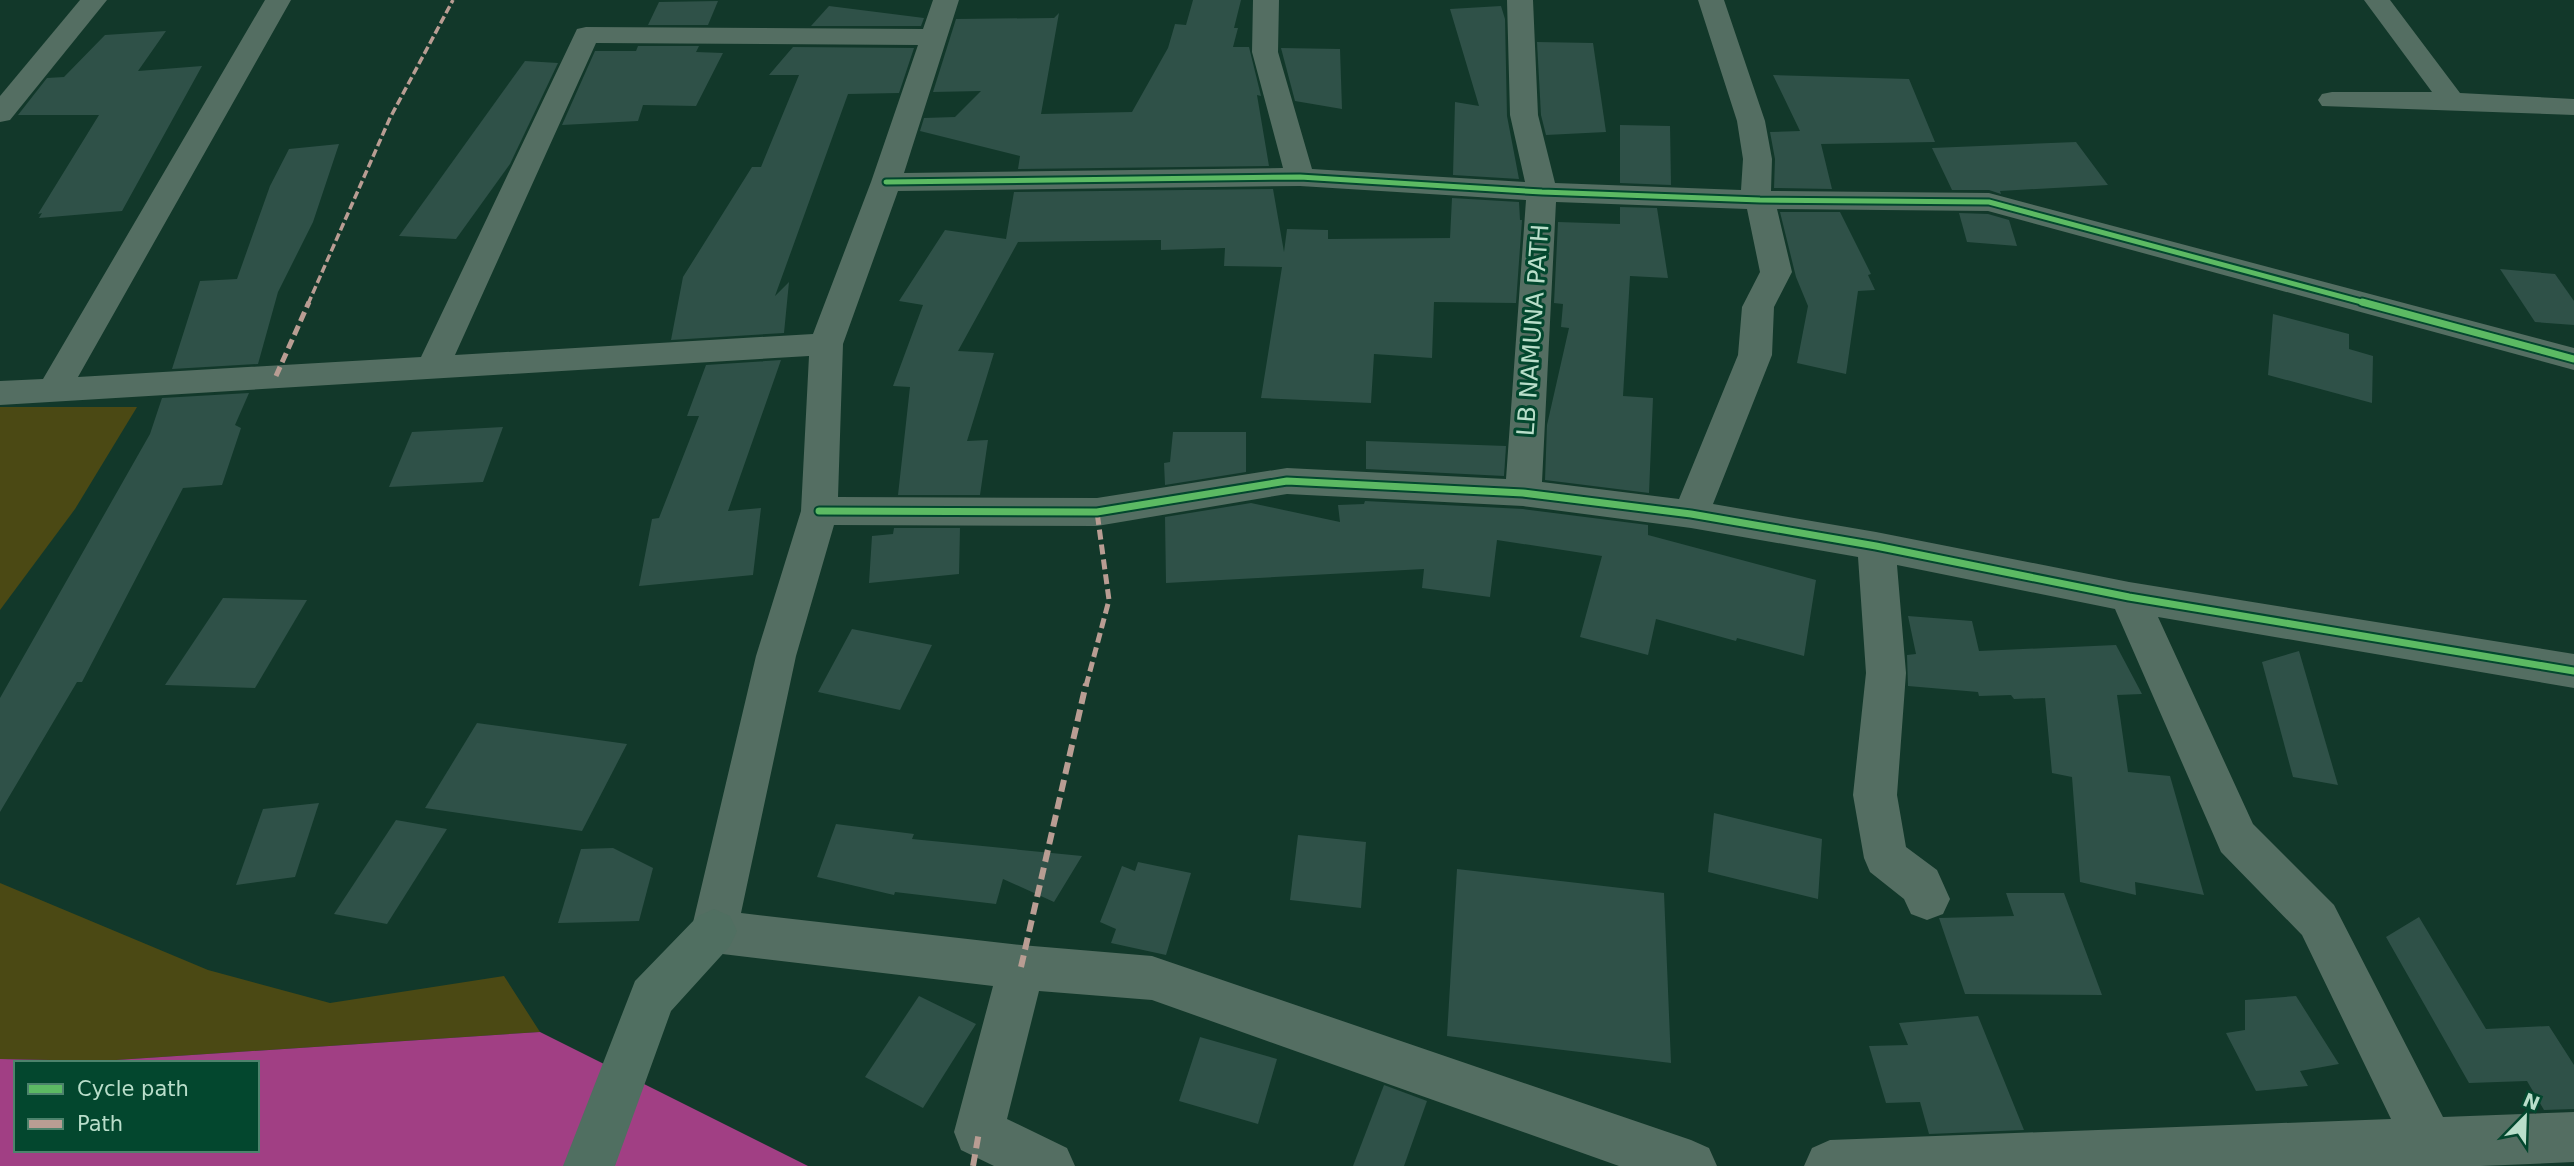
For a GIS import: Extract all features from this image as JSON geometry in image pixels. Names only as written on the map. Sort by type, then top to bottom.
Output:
[{"type":"street","points":[[0,114],[94,0]]},
{"type":"street","points":[[53,391],[278,0]]},
{"type":"street","points":[[589,1166],[652,997],[714,931],[776,656],[819,511],[826,344],[886,182],[946,0]]},
{"type":"street","points":[[1266,0],[1265,52],[1300,177]]},
{"type":"street","name":"LB NAMUNA PATH","points":[[1520,0],[1524,115],[1542,191],[1523,493]]},
{"type":"street","points":[[1691,514],[1755,355],[1758,307],[1776,272],[1760,200],[1756,193],[1759,178],[1751,122],[1729,48],[1711,0]]},
{"type":"street","points":[[2377,0],[2452,101]]},
{"type":"street","points":[[433,366],[586,35],[934,37]]},
{"type":"street","points":[[2332,100],[2452,101],[2574,107]]},
{"type":"street","points":[[886,182],[1300,177],[1760,200],[1989,201],[2574,359]]},
{"type":"street","points":[[0,393],[826,344]]},
{"type":"street","points":[[819,511],[1097,512],[1287,481],[1523,493],[1691,514],[1876,546],[2129,597],[2574,671]]},
{"type":"street","points":[[1876,546],[1886,673],[1875,795],[1886,858],[1921,886],[1927,899]]},
{"type":"street","points":[[2129,597],[2237,838],[2318,920],[2429,1143]]},
{"type":"street","points":[[714,931],[1021,967],[1152,978],[1691,1166]]},
{"type":"street","points":[[1021,967],[978,1132],[1049,1166]]},
{"type":"street","points":[[1830,1166],[2574,1137]]},
{"type":"shaded area","points":[[0,407],[137,407],[75,509],[0,610]]},
{"type":"shaded area","points":[[0,883],[208,970],[330,1003],[504,976],[540,1032],[101,1061],[0,1059]]},
{"type":"shaded area","points":[[540,1032],[808,1166],[0,1166],[0,1059],[101,1061]]},
{"type":"building","points":[[1193,0],[1241,0],[1234,28],[1238,28],[1233,47],[1249,47],[1261,96],[1257,95],[1269,166],[1018,169],[1020,156],[920,131],[924,118],[955,117],[981,91],[933,92],[956,19],[1054,18],[1059,13],[1041,114],[1132,112],[1168,48],[1175,24],[1186,25]]},
{"type":"building","points":[[718,1],[708,25],[648,25],[659,2]]},
{"type":"building","points":[[829,6],[924,18],[921,26],[811,26]]},
{"type":"building","points":[[1501,6],[1505,19],[1507,116],[1519,179],[1453,175],[1455,102],[1479,106],[1450,9]]},
{"type":"building","points":[[166,31],[138,71],[202,66],[122,211],[39,218],[42,213],[38,214],[99,115],[18,115],[47,78],[64,77],[105,35]]},
{"type":"building","points":[[1537,42],[1593,43],[1606,132],[1546,135],[1541,115]]},
{"type":"building","points":[[638,46],[699,46],[696,52],[723,53],[696,106],[643,105],[638,121],[562,125],[595,51],[636,51]]},
{"type":"building","points":[[793,47],[914,48],[899,93],[848,94],[775,296],[789,282],[784,333],[671,340],[683,277],[752,167],[761,167],[799,75],[769,75]]},
{"type":"building","points":[[1281,48],[1340,49],[1342,109],[1295,101]]},
{"type":"building","points":[[525,61],[558,63],[510,164],[456,239],[399,236]]},
{"type":"building","points":[[1773,75],[1909,79],[1935,142],[1821,144],[1832,189],[1774,188],[1775,159],[1770,132],[1800,131]]},
{"type":"building","points":[[1620,125],[1670,126],[1671,185],[1620,183]]},
{"type":"building","points":[[2076,142],[2108,185],[2000,191],[2001,194],[1989,190],[1952,190],[1932,148]]},
{"type":"building","points":[[339,144],[313,222],[278,292],[258,364],[172,369],[200,281],[237,279],[270,186],[289,149]]},
{"type":"building","points":[[1273,189],[1284,252],[1287,229],[1328,230],[1328,239],[1450,238],[1452,198],[1519,202],[1522,220],[1516,303],[1434,302],[1432,358],[1374,354],[1371,403],[1261,398],[1282,267],[1224,266],[1225,248],[1161,250],[1161,240],[1018,242],[958,351],[994,353],[967,441],[988,440],[980,495],[898,495],[910,387],[893,386],[923,305],[899,301],[945,230],[1006,239],[1014,192]]},
{"type":"building","points":[[1620,207],[1657,208],[1668,278],[1630,276],[1623,396],[1653,398],[1649,493],[1545,480],[1547,425],[1569,328],[1561,327],[1563,304],[1554,303],[1558,222],[1620,224]]},
{"type":"building","points":[[1780,212],[1840,212],[1871,274],[1868,275],[1875,290],[1858,291],[1846,374],[1797,363],[1808,306],[1796,277]]},
{"type":"building","points":[[1959,213],[1988,214],[2009,220],[2017,246],[1967,242]]},
{"type":"building","points":[[2500,269],[2555,274],[2574,301],[2574,325],[2535,322]]},
{"type":"building","points":[[2273,314],[2349,334],[2349,349],[2373,356],[2372,403],[2268,375]]},
{"type":"building","points":[[781,360],[728,511],[761,508],[753,575],[639,586],[652,519],[659,518],[699,416],[687,416],[706,365]]},
{"type":"building","points":[[249,393],[235,425],[241,428],[222,485],[183,488],[82,682],[77,682],[0,812],[0,698],[150,434],[162,398]]},
{"type":"building","points":[[503,427],[483,482],[389,487],[412,432]]},
{"type":"building","points":[[1173,432],[1246,432],[1246,472],[1165,485],[1164,463],[1170,462]]},
{"type":"building","points":[[1366,441],[1506,446],[1504,476],[1366,469]]},
{"type":"building","points":[[1365,501],[1523,509],[1648,525],[1648,535],[1816,580],[1804,656],[1656,619],[1648,655],[1580,637],[1602,556],[1497,540],[1490,597],[1422,588],[1424,569],[1166,583],[1165,517],[1251,503],[1340,522],[1338,505],[1364,504]]},
{"type":"building","points":[[894,528],[960,528],[959,574],[869,583],[872,536],[893,534]]},
{"type":"building","points":[[223,598],[307,600],[255,688],[165,685]]},
{"type":"building","points":[[1908,616],[1972,621],[1979,651],[2116,645],[2142,694],[2117,695],[2128,772],[2170,776],[2204,895],[2135,882],[2136,895],[2080,882],[2072,777],[2052,773],[2045,698],[1979,696],[1978,692],[1908,686],[1907,655],[1916,654]]},
{"type":"building","points":[[852,629],[932,645],[900,710],[818,692]]},
{"type":"building","points":[[2299,651],[2338,785],[2293,777],[2262,662]]},
{"type":"building","points":[[477,723],[627,744],[582,831],[425,808]]},
{"type":"building","points":[[319,803],[295,877],[236,885],[263,809]]},
{"type":"building","points":[[1714,813],[1822,839],[1818,899],[1708,872]]},
{"type":"building","points":[[396,820],[447,829],[387,924],[334,914]]},
{"type":"building","points":[[836,824],[914,834],[912,839],[1082,856],[1054,902],[1003,879],[996,904],[895,892],[894,895],[817,877]]},
{"type":"building","points":[[1298,835],[1366,842],[1361,908],[1290,900]]},
{"type":"building","points":[[613,848],[653,868],[639,921],[558,923],[581,849]]},
{"type":"building","points":[[1138,862],[1191,873],[1166,955],[1111,943],[1116,929],[1100,922],[1122,866],[1135,871]]},
{"type":"building","points":[[1457,869],[1664,893],[1671,1063],[1447,1036]]},
{"type":"building","points":[[2006,893],[2064,893],[2102,995],[1965,994],[1939,918],[2014,916]]},
{"type":"building","points":[[2419,917],[2486,1029],[2549,1026],[2574,1065],[2574,1109],[2544,1110],[2527,1081],[2469,1083],[2386,937]]},
{"type":"building","points":[[919,996],[976,1024],[923,1108],[865,1077]]},
{"type":"building","points":[[2296,996],[2339,1064],[2300,1071],[2308,1086],[2256,1091],[2226,1033],[2245,1030],[2245,1000]]},
{"type":"building","points":[[1978,1016],[2024,1130],[1929,1134],[1920,1102],[1886,1103],[1869,1046],[1908,1045],[1899,1023]]},
{"type":"building","points":[[1200,1037],[1277,1059],[1258,1124],[1179,1101]]},
{"type":"building","points":[[1384,1085],[1427,1101],[1404,1166],[1353,1166]]},
{"type":"marked path","points":[[276,376],[390,118],[453,0]]},
{"type":"marked path","points":[[1021,967],[1088,677],[1109,600],[1097,512]]},
{"type":"marked path","points":[[973,1166],[979,1132]]},
{"type":"cycle path","points":[[886,182],[1300,177],[1542,192],[1760,200],[1989,202],[2574,359]]},
{"type":"cycle path","points":[[819,511],[1097,512],[1287,481],[1523,493],[1691,514],[1876,546],[2129,597],[2574,671]]}]
